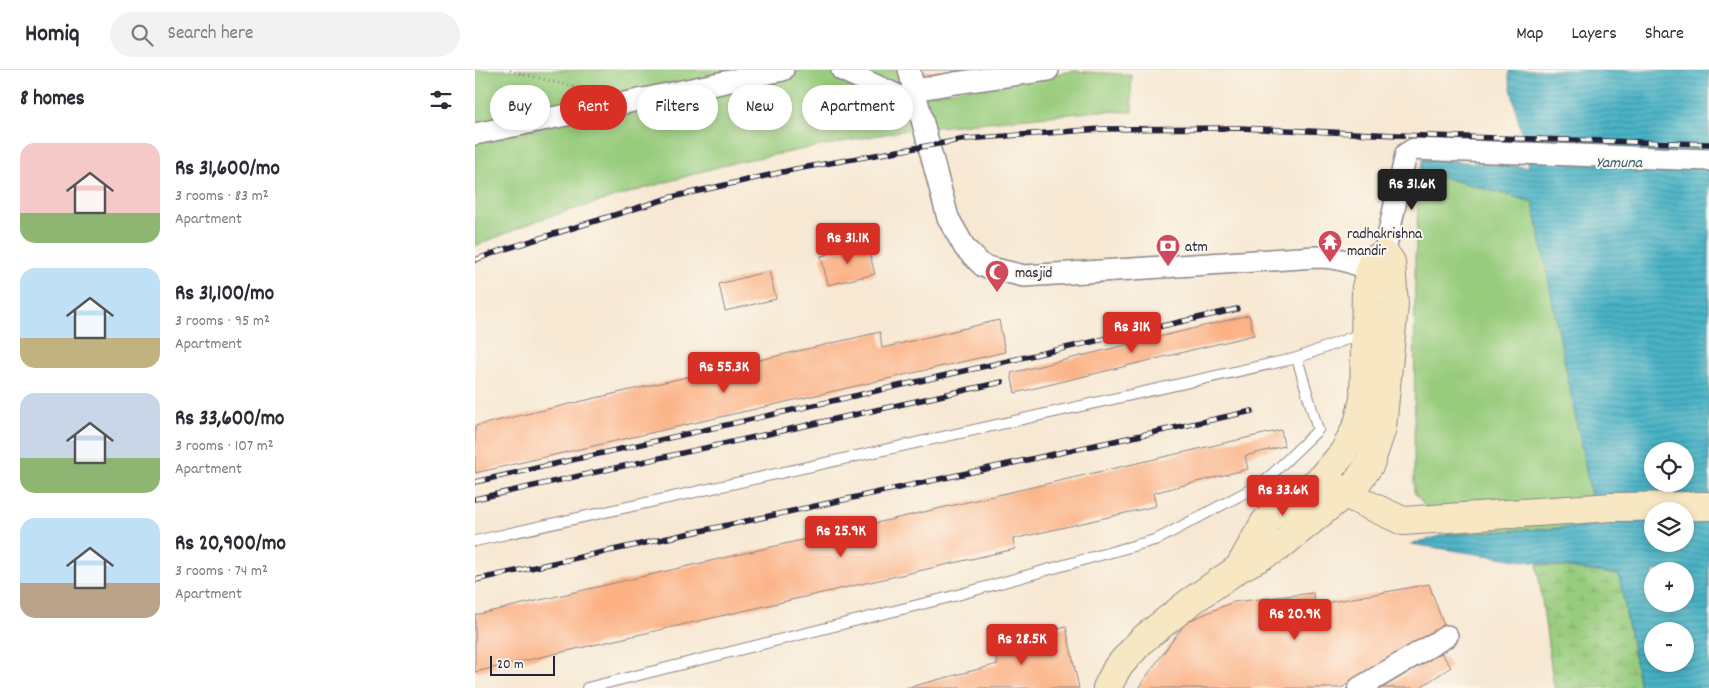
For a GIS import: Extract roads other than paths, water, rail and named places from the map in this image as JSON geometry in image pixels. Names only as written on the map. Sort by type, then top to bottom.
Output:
[{"type":"main road","points":[[1107,688],[1117,668],[1142,640],[1190,602],[1239,568],[1279,548],[1355,485],[1370,464],[1382,428],[1375,382],[1365,332],[1366,288],[1377,264],[1388,258],[1391,262],[1394,305],[1375,382],[1364,399],[1358,424],[1344,452],[1323,477],[1265,522],[1239,568]]},
{"type":"main road","points":[[1323,477],[1345,494],[1403,521],[1611,507],[1709,506]]},
{"type":"street","points":[[475,134],[783,70]]},
{"type":"street","points":[[842,70],[914,88],[1048,70]]},
{"type":"street","points":[[914,88],[948,218],[965,248],[983,266],[1024,276],[1316,257],[1335,257],[1355,264],[1377,264],[1406,154],[1414,149],[1709,160]]},
{"type":"street","points":[[1359,688],[1447,636]]},
{"type":"lane","points":[[475,542],[1297,358],[1365,332]]},
{"type":"lane","points":[[587,688],[950,598],[1158,539],[1263,483],[1318,430],[1297,358]]},
{"type":"water","name":"Yamuna","points":[[1509,70],[1709,70],[1709,688],[1640,688],[1619,575],[1411,544],[1447,534],[1597,526],[1533,202],[1420,171],[1423,159],[1529,167],[1509,79]]},
{"type":"railway","points":[[475,260],[672,197],[796,169],[966,139],[1101,129],[1239,128],[1397,135],[1709,144]]},
{"type":"railway","points":[[475,482],[1237,309]]},
{"type":"railway","points":[[475,499],[1002,382]]},
{"type":"railway","points":[[475,580],[1252,411]]},
{"type":"place","name":"radhakrishna mandir","points":[[1330,263]]},
{"type":"place","name":"atm","points":[[1168,267]]},
{"type":"place","name":"masjid","points":[[997,293]]}]
